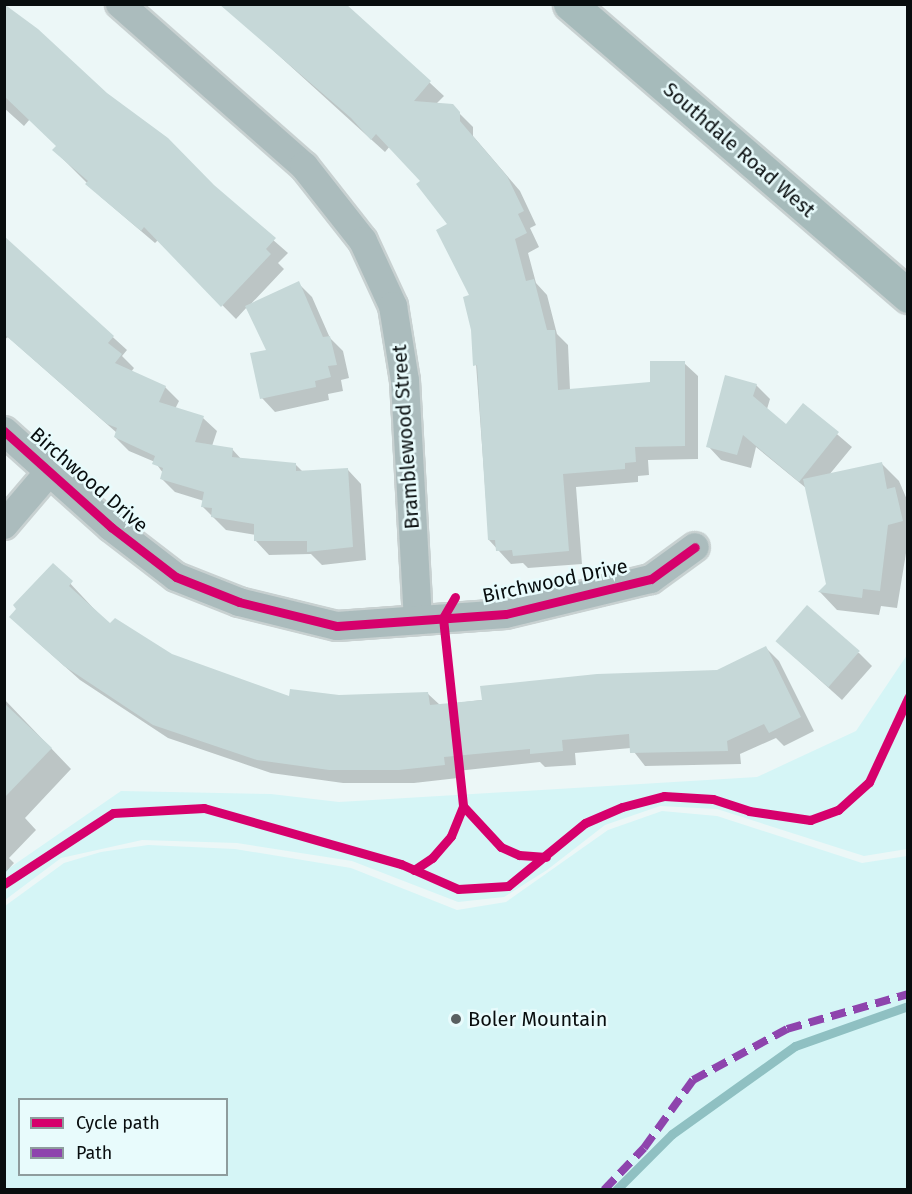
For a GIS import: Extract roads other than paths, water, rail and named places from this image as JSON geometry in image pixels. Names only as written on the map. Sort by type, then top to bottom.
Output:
[{"type":"main road","name":"Southdale Road West","points":[[570,4],[908,296]]},
{"type":"street","name":"Bramblewood Street","points":[[120,4],[304,166],[363,241],[393,306],[405,381],[418,619]]},
{"type":"street","name":"Birchwood Drive","points":[[4,431],[111,527],[176,577],[239,602],[337,626],[506,614],[651,579],[695,547]]},
{"type":"street","points":[[4,525],[50,471]]},
{"type":"waterway","points":[[616,1190],[672,1134],[795,1046],[908,1006]]},
{"type":"place","name":"Boler Mountain","points":[[456,1019]]}]
